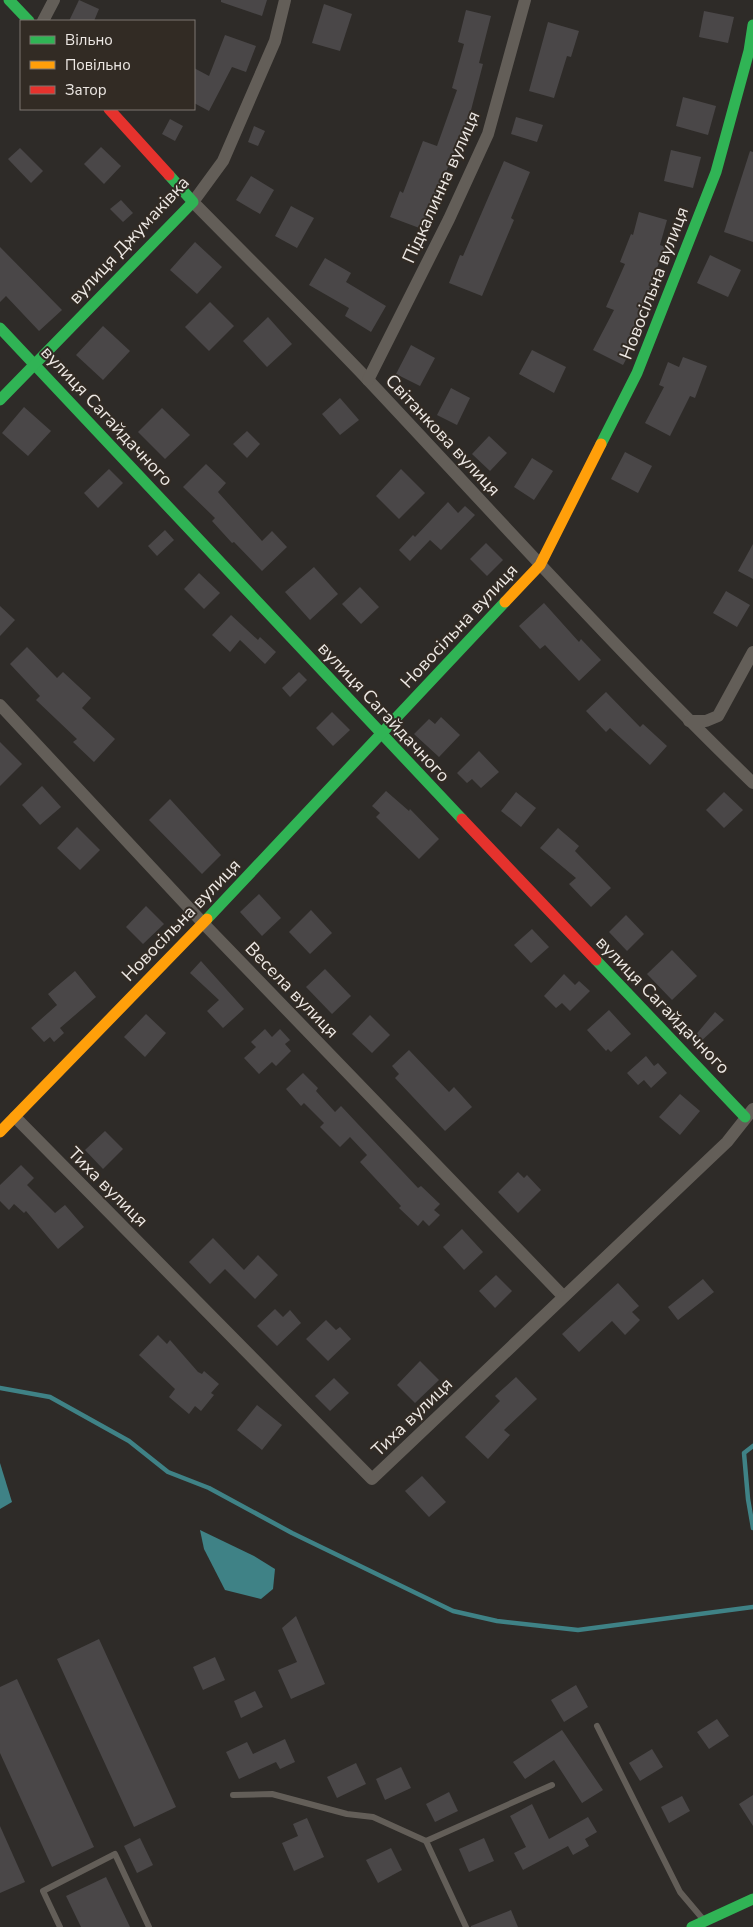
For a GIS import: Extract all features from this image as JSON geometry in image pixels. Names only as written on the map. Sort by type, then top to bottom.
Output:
[{"type":"street","points":[[9,0],[28,20]]},
{"type":"street","points":[[44,20],[54,0]]},
{"type":"street","name":"вулиця Джумаківка","points":[[0,400],[194,202],[223,161],[275,41],[284,0]]},
{"type":"street","name":"Підкалинна вулиця","points":[[368,380],[449,219],[488,134],[525,0]]},
{"type":"street","name":"Новосільна вулиця","points":[[0,1132],[203,923],[540,565],[637,374],[716,172],[749,51],[753,25]]},
{"type":"street","name":"Світанкова вулиця","points":[[110,110],[194,202],[368,380],[540,565],[689,721],[753,783]]},
{"type":"street","name":"вулиця Сагайдачного","points":[[0,328],[382,735],[749,1113]]},
{"type":"street","points":[[689,721],[706,721],[718,716],[753,652]]},
{"type":"street","name":"Весела вулиця","points":[[0,705],[203,923],[563,1296]]},
{"type":"street","name":"Тиха вулиця","points":[[15,1117],[372,1479],[563,1296],[728,1142],[749,1113]]},
{"type":"street","points":[[692,1927],[753,1899]]},
{"type":"lane","points":[[597,1726],[680,1892],[704,1921]]},
{"type":"lane","points":[[426,1841],[552,1785]]},
{"type":"lane","points":[[233,1795],[272,1794],[347,1814],[373,1817],[426,1841],[466,1927]]},
{"type":"lane","points":[[60,1927],[43,1891],[115,1854],[149,1927]]},
{"type":"water","points":[[0,1463],[12,1502],[0,1509]]},
{"type":"water","points":[[200,1530],[254,1556],[275,1569],[273,1589],[261,1599],[225,1590],[204,1549]]},
{"type":"building","points":[[79,0],[99,9],[94,20],[69,20]]},
{"type":"building","points":[[221,0],[267,0],[262,16],[221,2]]},
{"type":"building","points":[[324,4],[352,14],[340,51],[312,43]]},
{"type":"building","points":[[466,10],[491,16],[479,63],[483,64],[470,114],[474,115],[466,138],[461,136],[422,229],[390,217],[400,191],[403,193],[423,141],[437,146],[457,90],[452,88],[464,44],[458,42]]},
{"type":"building","points":[[704,11],[734,17],[728,43],[699,37]]},
{"type":"building","points":[[548,22],[579,31],[571,57],[567,56],[554,98],[529,91]]},
{"type":"building","points":[[225,35],[256,46],[246,72],[232,67],[209,111],[195,104],[195,69],[209,76]]},
{"type":"building","points":[[683,97],[716,106],[708,135],[676,126]]},
{"type":"building","points":[[516,117],[543,125],[537,142],[511,134]]},
{"type":"building","points":[[170,119],[183,126],[175,141],[162,134]]},
{"type":"building","points":[[254,126],[265,131],[258,146],[248,142]]},
{"type":"building","points":[[101,147],[121,166],[104,184],[84,164]]},
{"type":"building","points":[[20,148],[43,171],[31,183],[8,159]]},
{"type":"building","points":[[671,150],[701,157],[693,188],[664,181]]},
{"type":"building","points":[[750,151],[753,152],[753,242],[724,232]]},
{"type":"building","points":[[504,161],[530,172],[511,218],[514,220],[482,296],[449,283],[460,255],[463,256]]},
{"type":"building","points":[[251,176],[274,190],[260,214],[236,200]]},
{"type":"building","points":[[121,200],[133,213],[123,222],[110,209]]},
{"type":"building","points":[[291,206],[314,218],[297,248],[275,236]]},
{"type":"building","points":[[639,212],[667,220],[660,245],[665,247],[649,289],[651,290],[630,338],[636,341],[623,365],[593,350],[614,310],[606,307],[625,264],[620,262],[631,234],[633,235]]},
{"type":"building","points":[[195,242],[222,267],[197,294],[170,270]]},
{"type":"building","points":[[0,247],[62,310],[39,331],[6,296],[0,302]]},
{"type":"building","points":[[710,255],[741,270],[728,297],[697,283]]},
{"type":"building","points":[[325,258],[351,273],[346,282],[386,306],[371,332],[345,316],[349,308],[309,285]]},
{"type":"building","points":[[210,302],[234,326],[209,351],[185,327]]},
{"type":"building","points":[[268,317],[292,344],[267,367],[243,341]]},
{"type":"building","points":[[103,326],[130,351],[103,380],[76,355]]},
{"type":"building","points":[[411,345],[435,358],[420,386],[396,374]]},
{"type":"building","points":[[532,350],[566,367],[554,393],[519,374]]},
{"type":"building","points":[[683,357],[707,366],[695,398],[690,396],[670,436],[645,423],[664,387],[659,385],[668,362],[679,367]]},
{"type":"building","points":[[451,388],[470,398],[457,425],[437,415]]},
{"type":"building","points":[[340,398],[359,420],[340,435],[322,414]]},
{"type":"building","points":[[24,407],[51,431],[28,456],[2,433]]},
{"type":"building","points":[[162,408],[190,435],[165,459],[138,432]]},
{"type":"building","points":[[247,431],[260,444],[247,458],[233,444]]},
{"type":"building","points":[[489,436],[507,453],[490,471],[472,454]]},
{"type":"building","points":[[625,452],[652,466],[638,493],[611,479]]},
{"type":"building","points":[[532,458],[553,471],[534,500],[514,487]]},
{"type":"building","points":[[206,464],[226,483],[218,492],[262,541],[272,531],[287,547],[262,571],[234,542],[232,543],[212,521],[215,518],[183,487]]},
{"type":"building","points":[[109,469],[123,483],[98,508],[84,493]]},
{"type":"building","points":[[401,469],[425,493],[399,519],[376,496]]},
{"type":"building","points":[[448,502],[458,513],[465,506],[475,515],[441,550],[430,540],[410,561],[399,550],[413,535],[415,537]]},
{"type":"building","points":[[165,530],[174,540],[157,556],[148,546]]},
{"type":"building","points":[[486,543],[503,560],[487,576],[470,559]]},
{"type":"building","points":[[753,544],[753,579],[738,571]]},
{"type":"building","points":[[314,567],[338,594],[310,620],[285,592]]},
{"type":"building","points":[[199,573],[220,593],[204,609],[184,589]]},
{"type":"building","points":[[360,587],[379,607],[361,624],[342,604]]},
{"type":"building","points":[[726,591],[750,605],[737,627],[713,613]]},
{"type":"building","points":[[544,603],[579,642],[581,639],[601,660],[579,681],[545,645],[540,649],[519,626]]},
{"type":"building","points":[[0,606],[15,620],[0,636]]},
{"type":"building","points":[[231,615],[258,640],[260,637],[276,652],[265,664],[240,640],[230,652],[212,635]]},
{"type":"building","points":[[27,647],[57,678],[63,672],[91,698],[82,708],[115,739],[94,762],[73,742],[77,739],[36,700],[40,696],[10,664]]},
{"type":"building","points":[[299,672],[307,680],[290,697],[282,688]]},
{"type":"building","points":[[606,692],[640,727],[643,724],[667,746],[650,765],[610,728],[606,732],[586,711]]},
{"type":"building","points":[[332,712],[350,730],[333,746],[316,728]]},
{"type":"building","points":[[441,717],[460,735],[439,757],[414,734],[429,719],[435,724]]},
{"type":"building","points":[[0,742],[22,764],[0,786]]},
{"type":"building","points":[[479,751],[499,772],[481,788],[472,779],[467,783],[457,773]]},
{"type":"building","points":[[42,786],[61,807],[40,825],[22,805]]},
{"type":"building","points":[[386,791],[409,811],[410,809],[439,839],[419,859],[376,817],[380,813],[372,806]]},
{"type":"building","points":[[516,792],[536,808],[521,827],[501,811]]},
{"type":"building","points":[[724,792],[743,810],[724,828],[706,810]]},
{"type":"building","points":[[170,799],[221,855],[202,874],[149,820]]},
{"type":"building","points":[[77,827],[100,850],[80,870],[57,848]]},
{"type":"building","points":[[558,828],[579,846],[575,851],[611,888],[591,907],[569,884],[576,878],[540,848]]},
{"type":"building","points":[[259,894],[281,918],[262,936],[240,912]]},
{"type":"building","points":[[146,906],[164,924],[143,944],[126,927]]},
{"type":"building","points":[[311,910],[332,933],[310,954],[289,932]]},
{"type":"building","points":[[626,915],[644,934],[627,951],[609,932]]},
{"type":"building","points":[[532,929],[549,947],[531,963],[514,945]]},
{"type":"building","points":[[672,950],[697,976],[672,1000],[647,974]]},
{"type":"building","points":[[201,961],[244,1009],[223,1028],[207,1011],[219,1000],[190,973]]},
{"type":"building","points":[[325,969],[351,996],[332,1014],[306,987]]},
{"type":"building","points":[[75,971],[96,997],[60,1028],[64,1033],[54,1042],[50,1037],[44,1042],[31,1028],[57,1005],[48,994]]},
{"type":"building","points":[[564,974],[575,985],[579,981],[590,991],[570,1011],[562,1003],[556,1008],[544,996]]},
{"type":"building","points":[[609,1010],[631,1034],[611,1052],[608,1049],[606,1051],[587,1030]]},
{"type":"building","points":[[715,1012],[724,1020],[699,1043],[693,1038]]},
{"type":"building","points":[[146,1014],[166,1033],[145,1057],[124,1037]]},
{"type":"building","points":[[370,1015],[390,1035],[372,1053],[352,1034]]},
{"type":"building","points":[[265,1029],[272,1037],[280,1029],[290,1040],[285,1044],[291,1051],[276,1066],[272,1062],[259,1074],[244,1058],[256,1047],[251,1042]]},
{"type":"building","points":[[409,1050],[449,1092],[454,1087],[472,1107],[445,1131],[395,1078],[399,1074],[392,1066]]},
{"type":"building","points":[[646,1056],[654,1066],[658,1063],[667,1073],[651,1088],[644,1080],[638,1085],[627,1073]]},
{"type":"building","points":[[303,1073],[318,1088],[316,1091],[335,1112],[341,1106],[418,1188],[421,1186],[440,1204],[434,1210],[440,1215],[429,1226],[423,1220],[418,1226],[399,1208],[401,1206],[360,1162],[367,1155],[350,1137],[340,1147],[320,1127],[324,1123],[304,1103],[301,1106],[286,1089]]},
{"type":"building","points":[[680,1094],[700,1111],[680,1135],[659,1117]]},
{"type":"building","points":[[105,1131],[123,1149],[103,1169],[85,1150]]},
{"type":"building","points":[[21,1165],[34,1178],[27,1185],[55,1213],[65,1205],[84,1227],[58,1249],[26,1211],[24,1213],[14,1204],[9,1210],[0,1201],[0,1185]]},
{"type":"building","points":[[518,1172],[524,1178],[527,1175],[541,1190],[518,1213],[498,1192]]},
{"type":"building","points":[[462,1229],[483,1252],[464,1270],[443,1247]]},
{"type":"building","points":[[213,1238],[244,1270],[258,1255],[278,1275],[255,1299],[225,1269],[210,1284],[189,1262]]},
{"type":"building","points":[[496,1275],[512,1291],[495,1308],[479,1291]]},
{"type":"building","points":[[703,1279],[714,1292],[678,1320],[668,1307]]},
{"type":"building","points":[[618,1283],[639,1306],[632,1312],[640,1320],[625,1335],[612,1321],[579,1352],[562,1334]]},
{"type":"building","points":[[275,1309],[283,1317],[290,1310],[301,1323],[277,1346],[257,1326]]},
{"type":"building","points":[[326,1320],[336,1330],[340,1327],[351,1339],[328,1361],[306,1339]]},
{"type":"building","points":[[158,1335],[167,1344],[170,1340],[198,1372],[202,1374],[204,1371],[219,1384],[211,1393],[214,1395],[201,1411],[195,1406],[189,1414],[169,1397],[175,1389],[139,1355]]},
{"type":"building","points":[[420,1361],[439,1380],[415,1403],[397,1385]]},
{"type":"building","points":[[516,1377],[537,1399],[504,1430],[510,1435],[488,1459],[465,1437],[500,1401],[495,1396]]},
{"type":"building","points":[[334,1378],[349,1393],[330,1411],[315,1396]]},
{"type":"building","points":[[257,1405],[282,1425],[262,1450],[237,1430]]},
{"type":"building","points":[[422,1476],[446,1502],[429,1517],[405,1491]]},
{"type":"building","points":[[296,1616],[325,1684],[291,1699],[278,1670],[297,1662],[282,1628]]},
{"type":"building","points":[[99,1639],[176,1807],[134,1827],[57,1659]]},
{"type":"building","points":[[215,1657],[225,1680],[203,1690],[193,1667]]},
{"type":"building","points":[[17,1679],[94,1847],[52,1867],[0,1753],[0,1687]]},
{"type":"building","points":[[576,1685],[588,1707],[564,1722],[551,1700]]},
{"type":"building","points":[[255,1691],[263,1707],[241,1718],[234,1701]]},
{"type":"building","points":[[717,1719],[729,1736],[709,1749],[697,1732]]},
{"type":"building","points":[[562,1730],[603,1790],[582,1803],[554,1760],[525,1779],[513,1762]]},
{"type":"building","points":[[285,1739],[295,1762],[280,1769],[276,1762],[239,1779],[226,1752],[247,1742],[253,1754]]},
{"type":"building","points":[[652,1749],[663,1767],[640,1781],[629,1763]]},
{"type":"building","points":[[356,1763],[366,1784],[337,1798],[327,1777]]},
{"type":"building","points":[[401,1767],[411,1788],[385,1800],[376,1779]]},
{"type":"building","points":[[449,1792],[458,1811],[435,1822],[426,1804]]},
{"type":"building","points":[[753,1795],[753,1826],[739,1804]]},
{"type":"building","points":[[682,1796],[690,1811],[669,1823],[661,1807]]},
{"type":"building","points":[[532,1804],[549,1839],[588,1817],[597,1832],[585,1839],[589,1846],[573,1855],[568,1846],[523,1870],[514,1853],[526,1847],[510,1816]]},
{"type":"building","points":[[307,1818],[324,1857],[294,1871],[282,1843],[298,1836],[293,1824]]},
{"type":"building","points":[[0,1826],[25,1882],[0,1893]]},
{"type":"building","points":[[140,1838],[153,1865],[137,1873],[124,1846]]},
{"type":"building","points":[[484,1838],[494,1861],[469,1872],[459,1849]]},
{"type":"building","points":[[391,1848],[402,1870],[378,1883],[366,1860]]},
{"type":"building","points":[[106,1877],[130,1927],[81,1927],[66,1896]]},
{"type":"building","points":[[511,1910],[518,1927],[471,1927],[471,1926]]},
{"type":"waterway","points":[[0,1388],[50,1397],[129,1441],[168,1472],[209,1488],[292,1533],[453,1611],[497,1621],[578,1630],[753,1607]]},
{"type":"waterway","points":[[753,1446],[744,1453],[748,1499],[753,1528]]},
{"type":"traffic: fast","points":[[9,0],[28,20]]},
{"type":"traffic: fast","points":[[601,444],[637,373],[716,172],[749,51],[753,25]]},
{"type":"traffic: fast","points":[[0,400],[193,202],[169,175]]},
{"type":"traffic: fast","points":[[0,328],[462,819]]},
{"type":"traffic: fast","points":[[207,919],[505,602]]},
{"type":"traffic: fast","points":[[596,960],[745,1117]]},
{"type":"traffic: fast","points":[[692,1927],[753,1899]]},
{"type":"traffic: slow","points":[[505,602],[540,565],[601,444]]},
{"type":"traffic: slow","points":[[0,1132],[207,919]]},
{"type":"traffic: jam","points":[[110,110],[169,175]]},
{"type":"traffic: jam","points":[[462,819],[596,960]]}]
